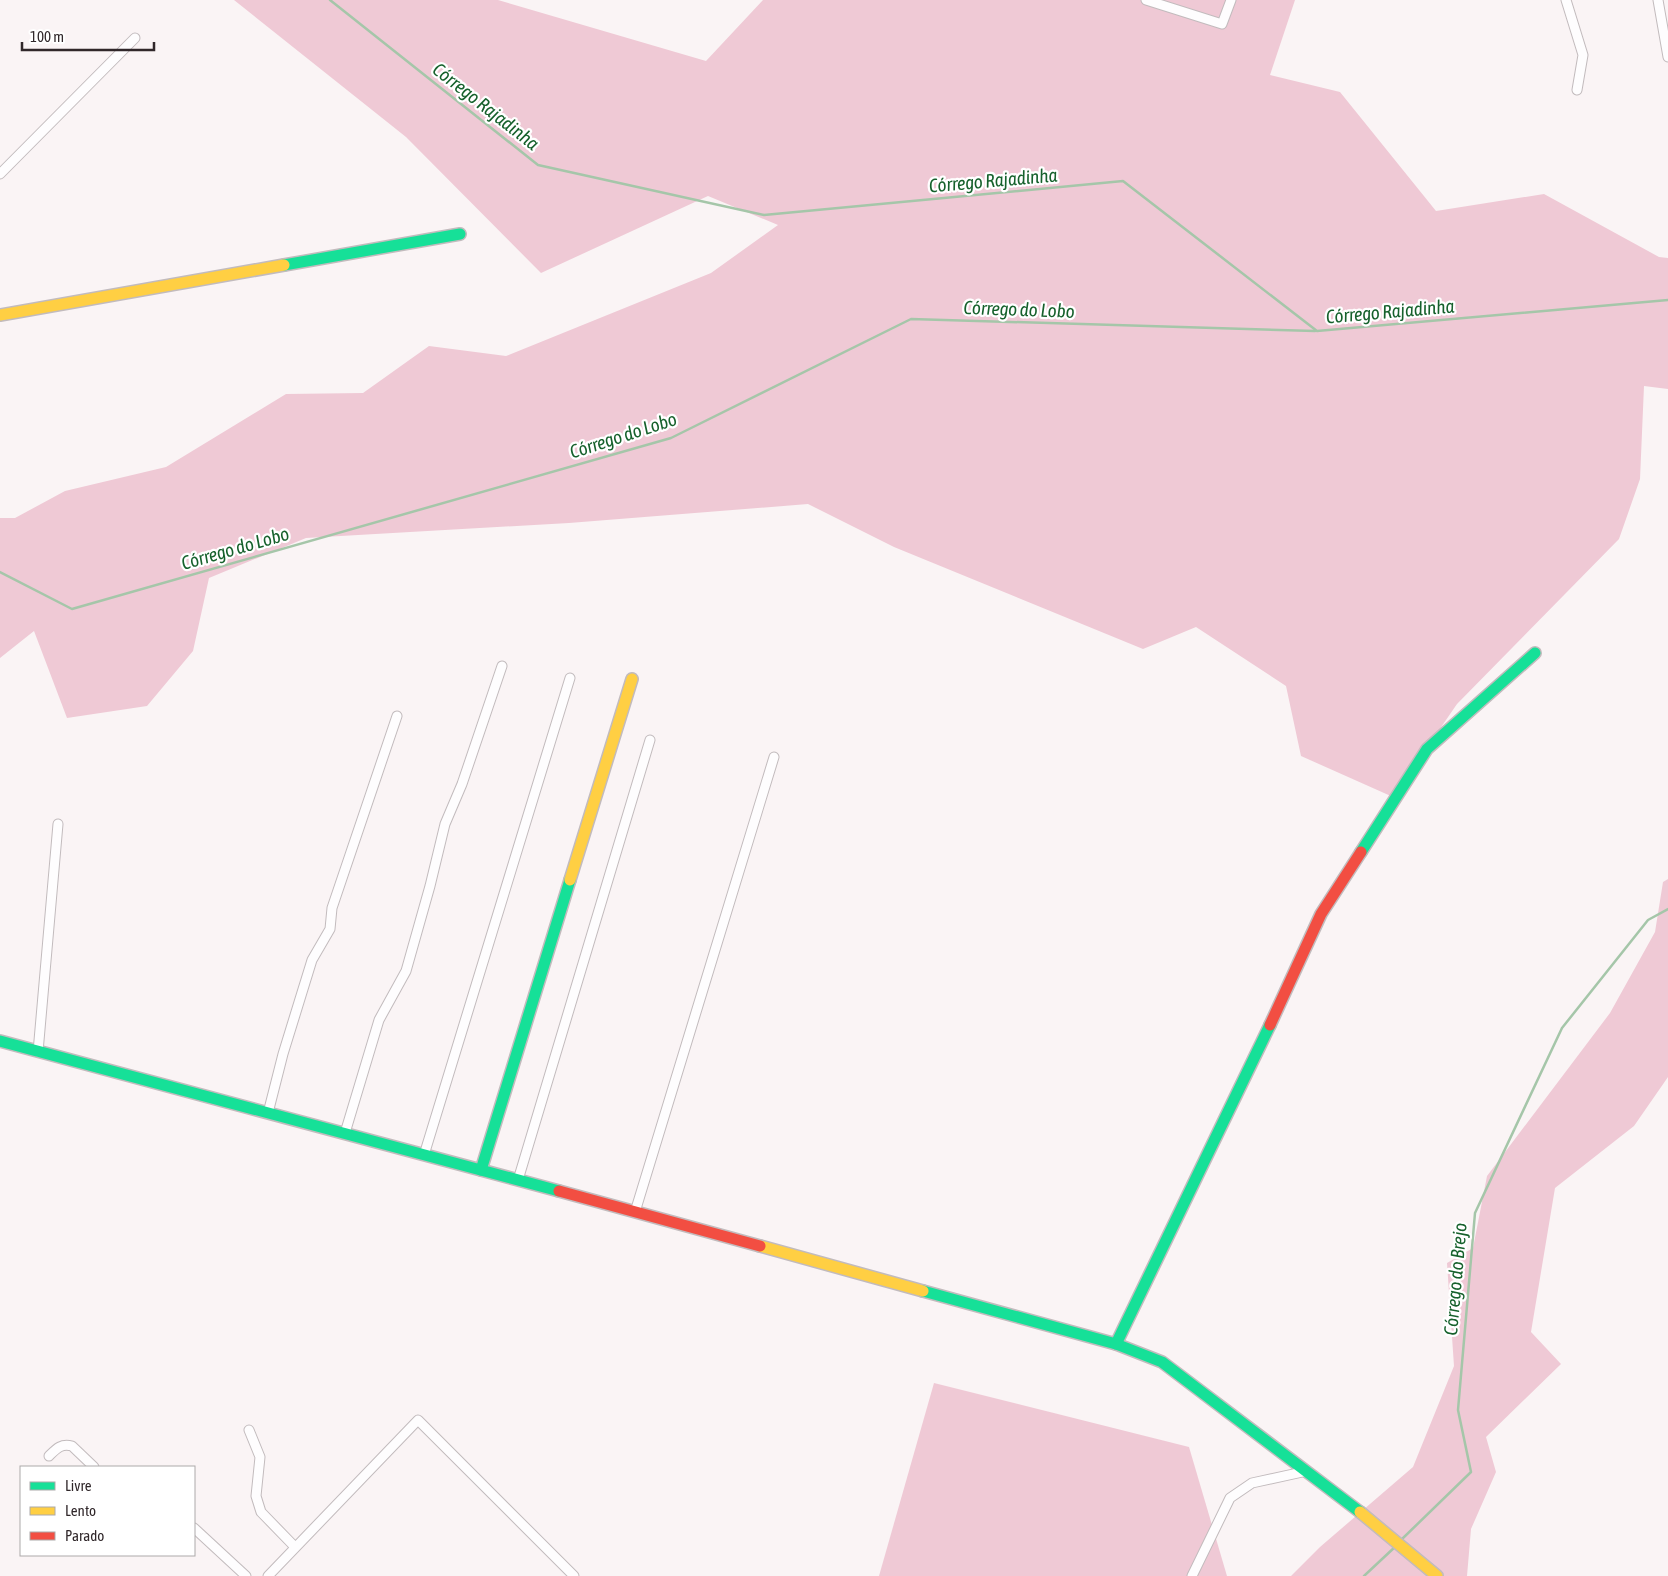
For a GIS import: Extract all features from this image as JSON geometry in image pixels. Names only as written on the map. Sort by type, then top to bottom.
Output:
[{"type":"street","points":[[1146,0],[1222,24],[1231,0]]},
{"type":"street","points":[[1566,0],[1583,55],[1577,90]]},
{"type":"street","points":[[1658,0],[1668,57]]},
{"type":"street","points":[[0,174],[135,38]]},
{"type":"street","points":[[0,315],[460,234]]},
{"type":"street","points":[[1116,1344],[1284,998],[1321,914],[1427,749],[1535,653]]},
{"type":"street","points":[[345,1133],[379,1020],[406,971],[445,824],[462,784],[502,666]]},
{"type":"street","points":[[424,1155],[570,678]]},
{"type":"street","points":[[481,1170],[632,679]]},
{"type":"street","points":[[268,1113],[283,1054],[312,960],[330,929],[332,908],[397,716]]},
{"type":"street","points":[[518,1180],[650,740]]},
{"type":"street","points":[[635,1212],[774,756]]},
{"type":"street","points":[[38,1052],[58,824]]},
{"type":"street","points":[[0,1041],[345,1133],[1116,1344],[1162,1362],[1307,1471],[1437,1576]]},
{"type":"street","points":[[268,1576],[418,1420],[574,1576]]},
{"type":"street","points":[[248,1430],[260,1457],[256,1496],[261,1512],[295,1547]]},
{"type":"street","points":[[49,1456],[59,1446],[72,1446],[93,1466]]},
{"type":"street","points":[[1192,1576],[1230,1498],[1252,1483],[1307,1471]]},
{"type":"street","points":[[195,1529],[246,1576]]},
{"type":"shaded area","points":[[234,0],[498,0],[706,61],[763,0],[1295,0],[1270,75],[1340,92],[1436,211],[1544,194],[1659,257],[1668,258],[1668,389],[1644,386],[1640,479],[1619,539],[1457,704],[1393,797],[1301,756],[1286,686],[1196,627],[1143,649],[894,547],[808,504],[569,523],[306,538],[209,578],[193,651],[147,706],[67,718],[34,631],[0,658],[0,518],[15,518],[65,491],[166,467],[286,394],[363,393],[429,346],[506,356],[711,273],[778,225],[708,196],[541,273],[406,137]]},
{"type":"shaded area","points":[[1668,879],[1668,1077],[1634,1126],[1555,1188],[1531,1332],[1561,1364],[1486,1437],[1496,1472],[1471,1529],[1467,1576],[1291,1576],[1320,1547],[1413,1467],[1454,1366],[1447,1263],[1473,1248],[1487,1176],[1610,1013],[1655,932],[1663,882]]},
{"type":"shaded area","points":[[934,1383],[1189,1447],[1227,1576],[879,1576]]},
{"type":"waterway","name":"Córrego Rajadinha","points":[[330,0],[538,165],[764,215],[1123,181],[1317,331],[1668,300]]},
{"type":"waterway","name":"Córrego do Lobo","points":[[0,572],[72,609],[671,438],[911,319],[1315,331]]},
{"type":"waterway","name":"Córrego do Brejo","points":[[1401,1540],[1471,1472],[1458,1410],[1475,1213],[1562,1028],[1648,920],[1668,909]]},
{"type":"waterway","name":"Córrego do Brejo","points":[[1364,1576],[1396,1546]]},
{"type":"traffic: fast","points":[[284,265],[460,234]]},
{"type":"traffic: fast","points":[[1361,852],[1427,749],[1535,653]]},
{"type":"traffic: fast","points":[[481,1170],[570,880]]},
{"type":"traffic: fast","points":[[1116,1344],[1270,1025]]},
{"type":"traffic: fast","points":[[0,1041],[559,1191]]},
{"type":"traffic: fast","points":[[923,1291],[1116,1344],[1162,1362],[1360,1512]]},
{"type":"traffic: slow","points":[[0,315],[284,265]]},
{"type":"traffic: slow","points":[[570,880],[632,679]]},
{"type":"traffic: slow","points":[[760,1246],[923,1291]]},
{"type":"traffic: slow","points":[[1360,1512],[1437,1576]]},
{"type":"traffic: jam","points":[[1270,1025],[1321,914],[1361,852]]},
{"type":"traffic: jam","points":[[559,1191],[760,1246]]}]
